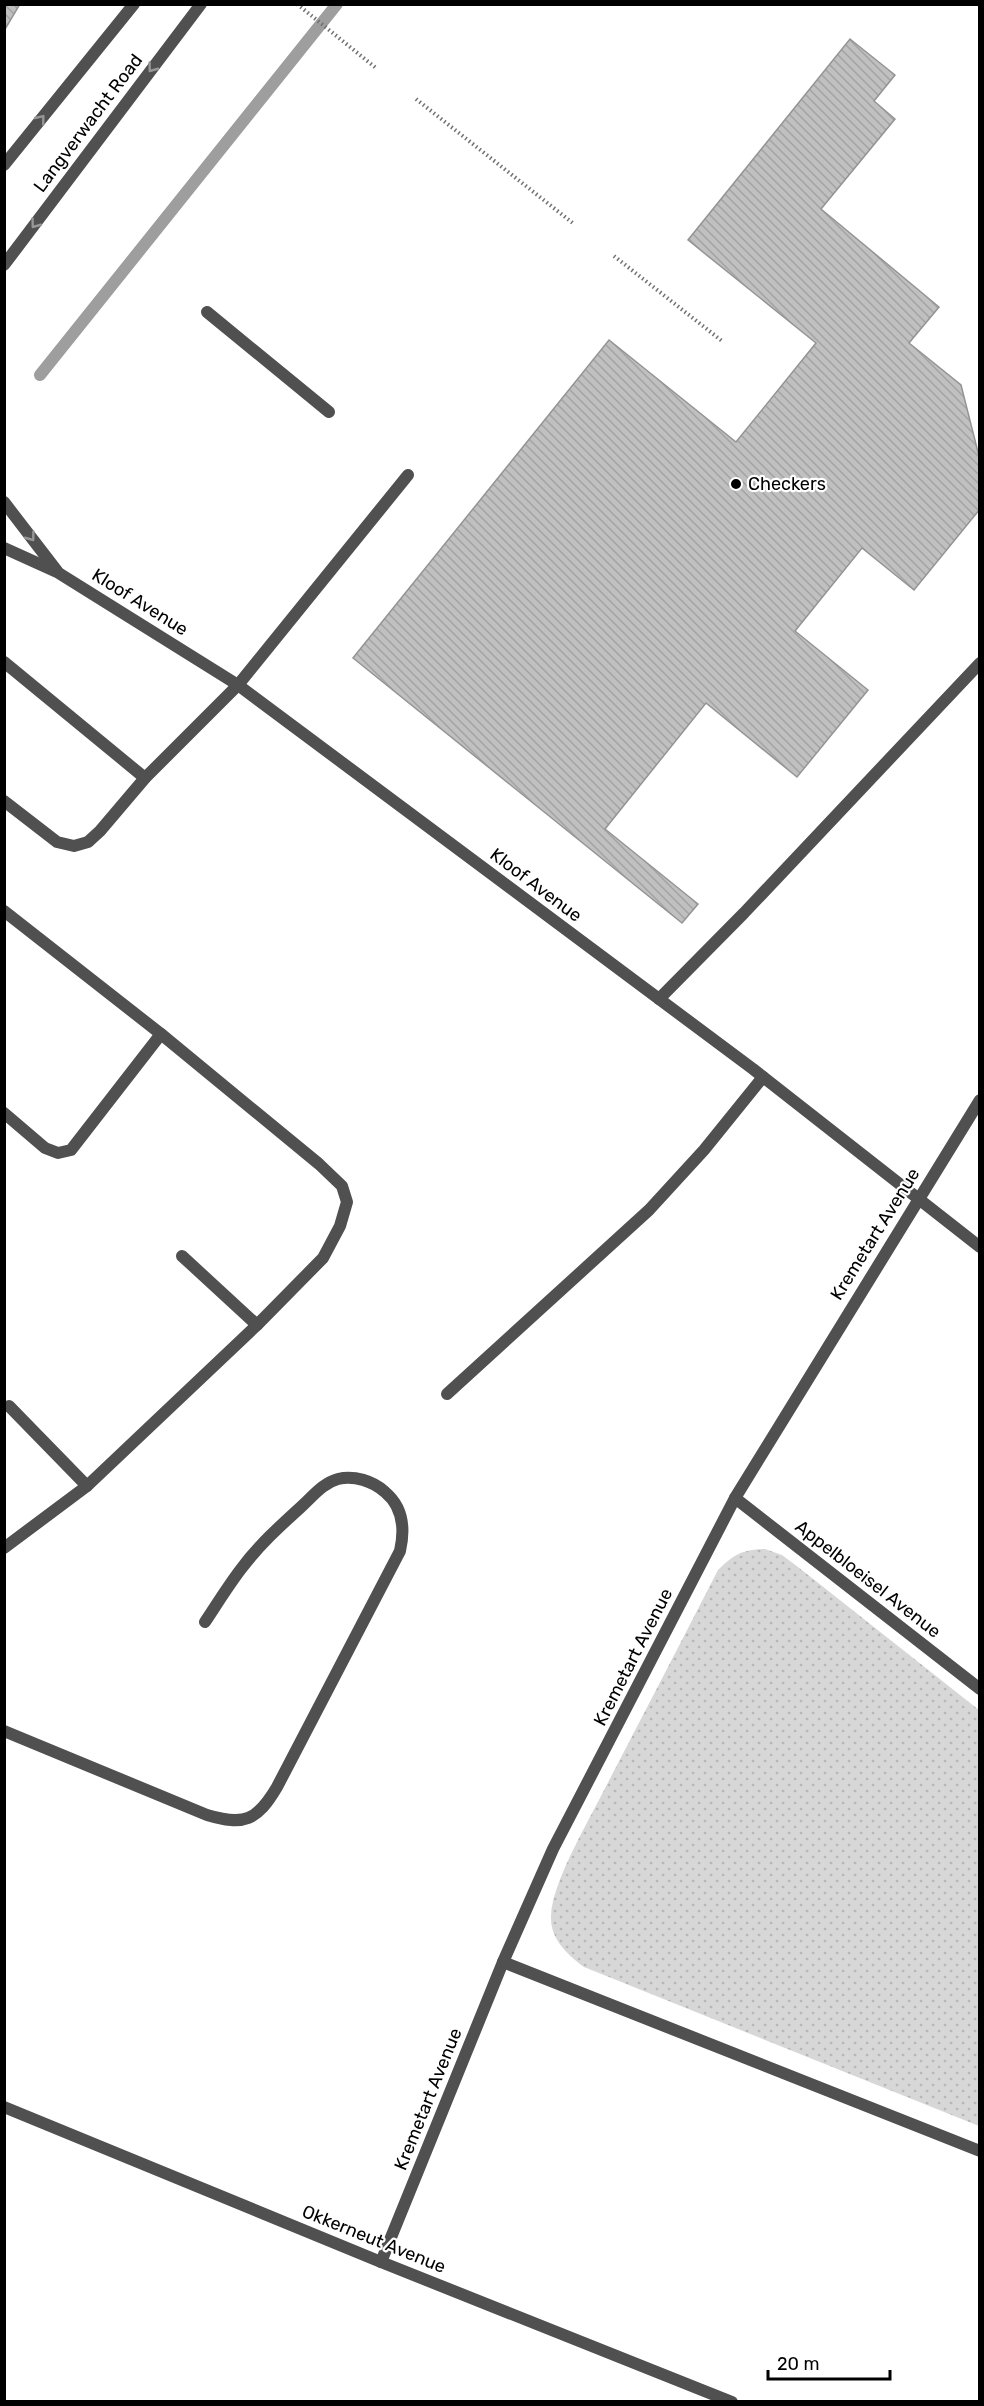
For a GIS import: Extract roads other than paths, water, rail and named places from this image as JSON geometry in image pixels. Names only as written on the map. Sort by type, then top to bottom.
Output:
[{"type":"street","name":"Langverwacht Road","points":[[4,165],[134,4]]},
{"type":"street","name":"Langverwacht Road","points":[[4,265],[201,4]]},
{"type":"street","points":[[207,312],[329,412]]},
{"type":"street","points":[[4,801],[57,842],[74,846],[87,842],[100,831],[145,778],[238,685],[408,476]]},
{"type":"street","name":"Kloof Avenue","points":[[4,502],[57,572]]},
{"type":"street","name":"Kloof Avenue","points":[[4,548],[57,572],[238,685],[763,1077],[980,1246]]},
{"type":"street","points":[[4,662],[145,778]]},
{"type":"street","points":[[659,999],[744,913],[980,663]]},
{"type":"street","points":[[4,911],[161,1034],[319,1164],[342,1186],[347,1202],[340,1226],[323,1258],[257,1325],[87,1486],[4,1548]]},
{"type":"street","points":[[4,1113],[45,1148],[58,1152],[71,1150],[161,1034]]},
{"type":"street","points":[[447,1394],[649,1210],[704,1150],[763,1077]]},
{"type":"street","name":"Kremetart Avenue","points":[[381,2262],[503,1962],[553,1849],[735,1498],[980,1100]]},
{"type":"street","points":[[182,1257],[257,1325]]},
{"type":"street","points":[[9,1406],[87,1486]]},
{"type":"street","points":[[4,1731],[207,1815],[238,1822],[258,1813],[277,1787],[400,1551],[404,1535],[400,1513],[391,1497],[378,1486],[357,1478],[340,1479],[327,1483],[271,1534],[241,1568],[205,1622]]},
{"type":"street","name":"Appelbloeisel Avenue","points":[[735,1498],[980,1689]]},
{"type":"street","points":[[503,1962],[980,2151]]},
{"type":"street","name":"Okkerneut Avenue","points":[[4,2107],[381,2262],[732,2402]]},
{"type":"waterway","points":[[40,375],[337,4]]},
{"type":"place","name":"Checkers","points":[[736,484]]}]
